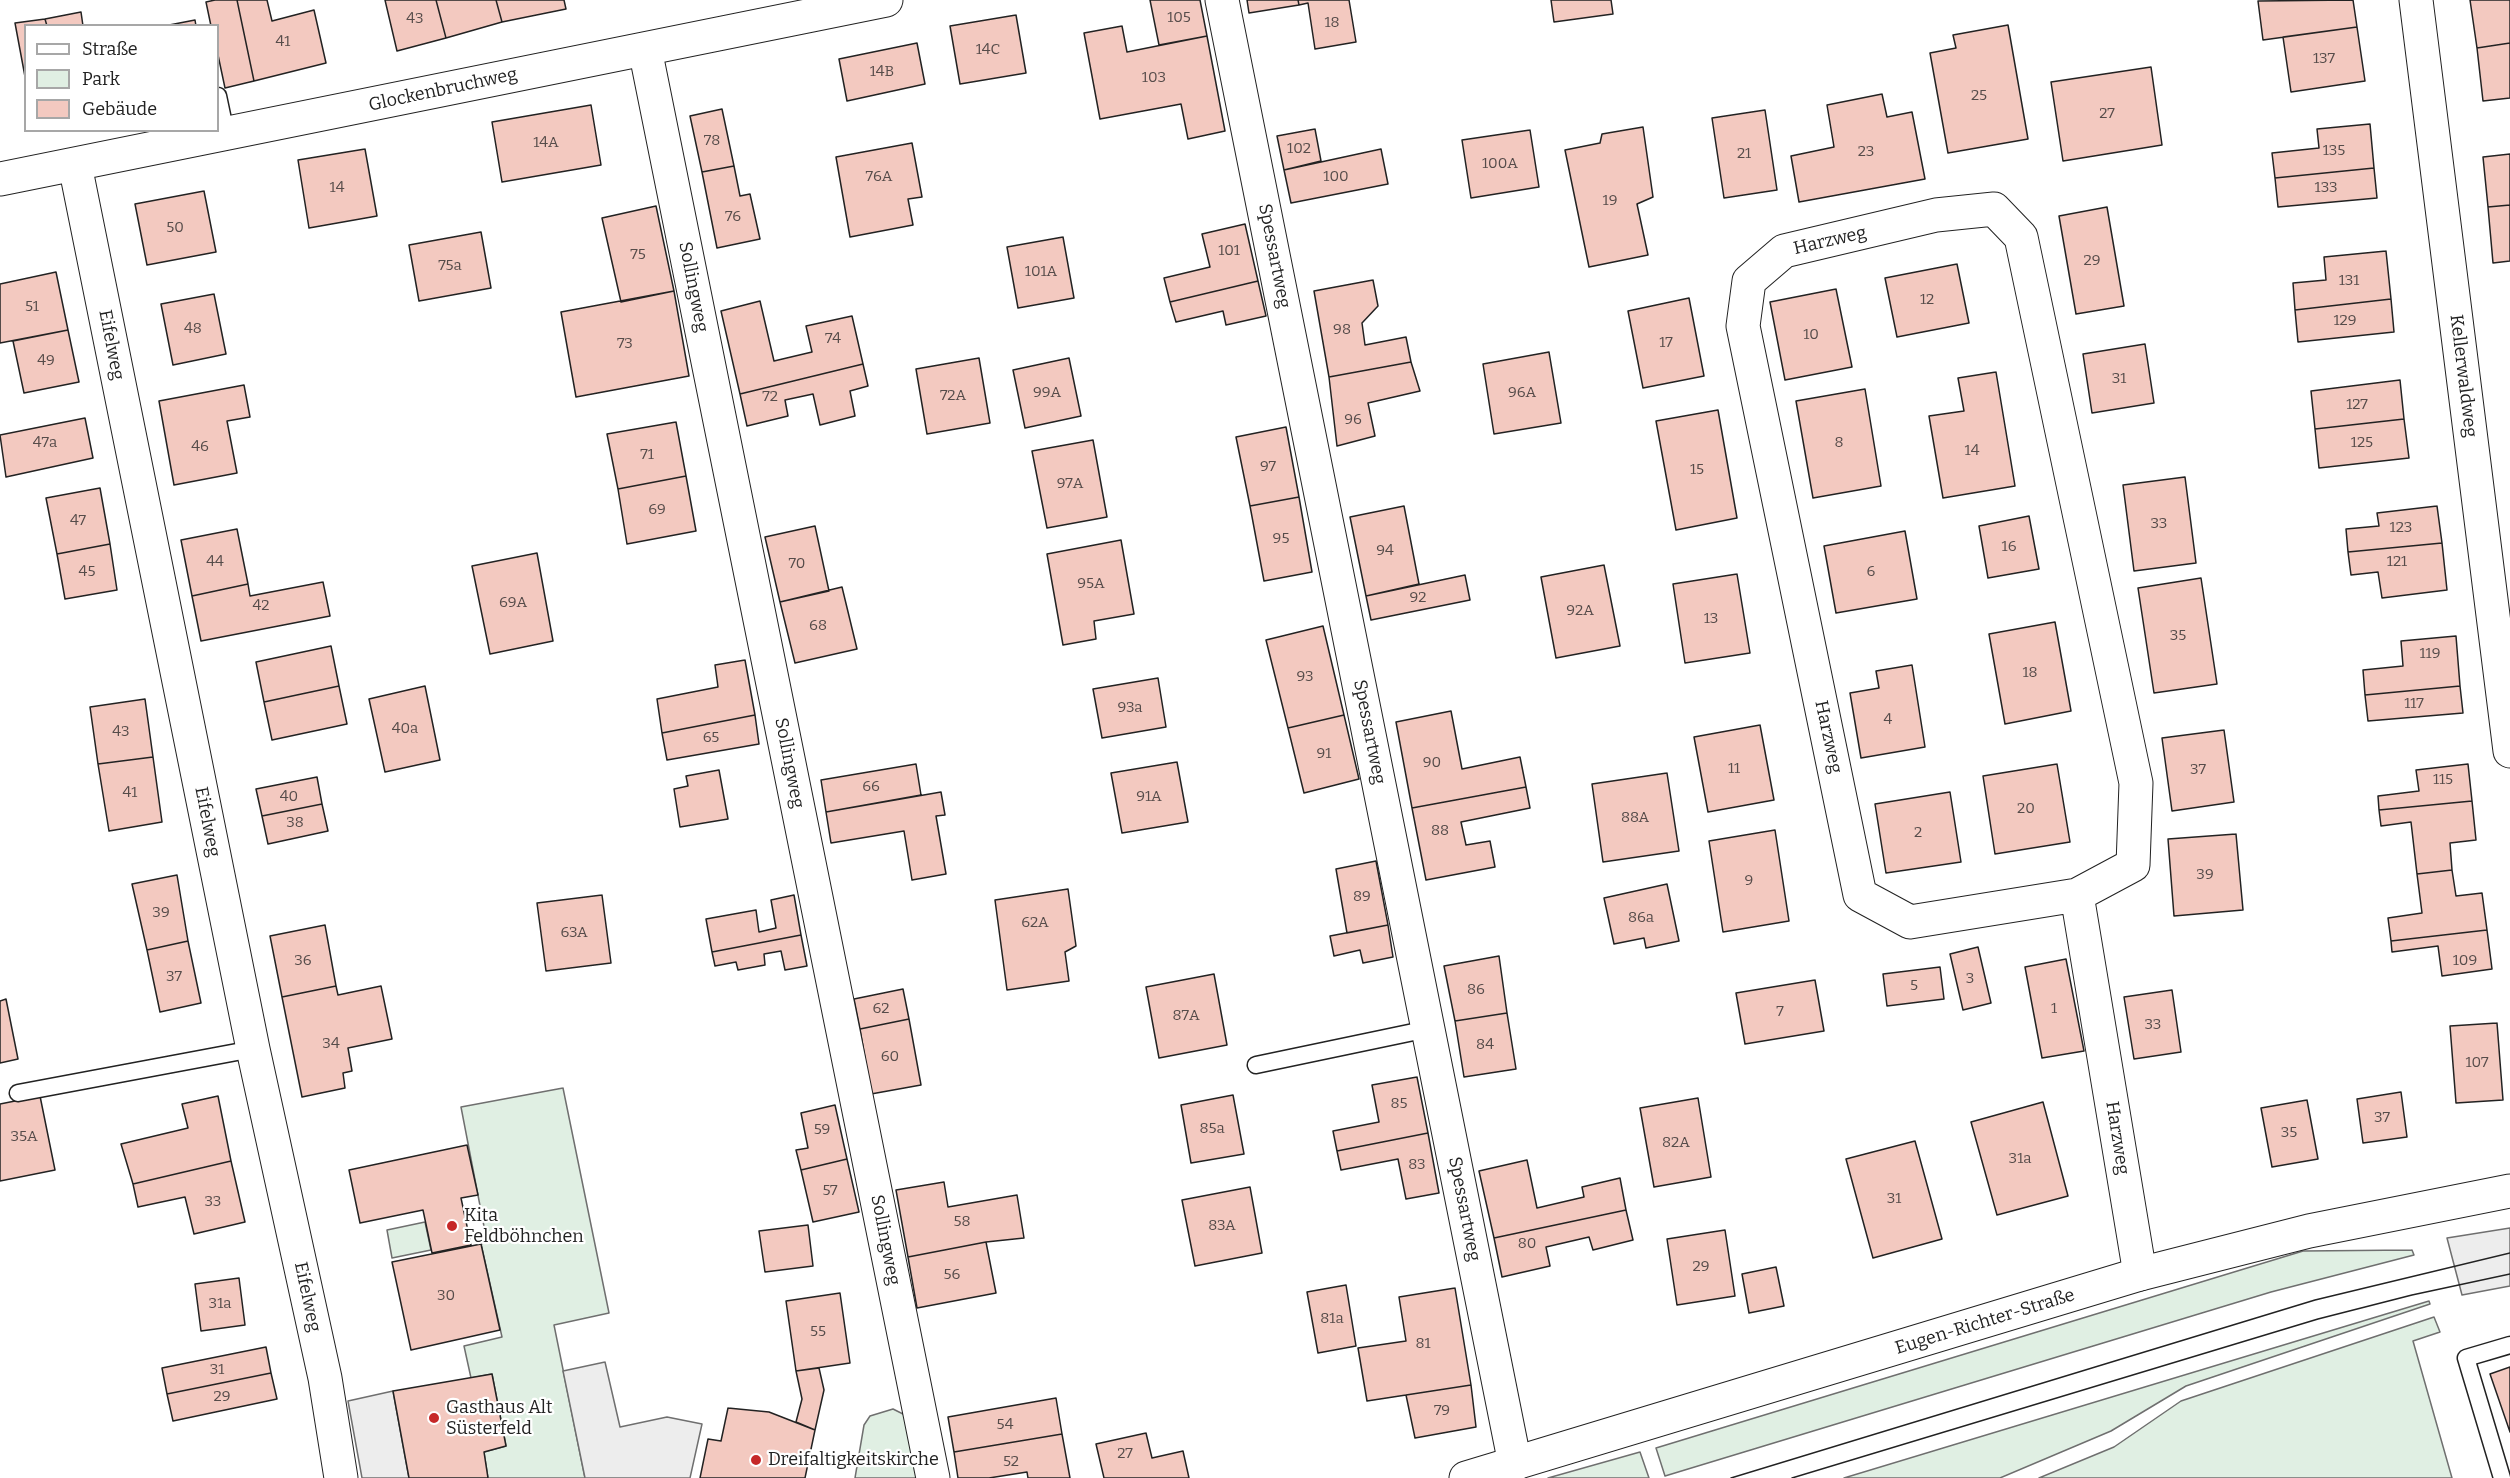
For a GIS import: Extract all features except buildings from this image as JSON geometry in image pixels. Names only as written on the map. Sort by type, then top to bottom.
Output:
[{"type":"street","name":"Glockenbruchweg","points":[[0,179],[885,0]]},
{"type":"street","name":"Spessartweg","points":[[1222,0],[1515,1464]]},
{"type":"street","name":"Kellerwaldweg","points":[[2416,0],[2510,751]]},
{"type":"street","name":"Sollingweg","points":[[645,49],[933,1478]]},
{"type":"street","name":"Eifelweg","points":[[75,165],[252,1049],[325,1378],[341,1478]]},
{"type":"street","name":"Harzweg","points":[[1994,209],[2021,237],[2136,783],[2133,865],[2077,895],[1910,922],[1860,896],[1743,326],[1749,281],[1784,252],[1936,215],[1994,209]]},
{"type":"street","name":"Harzweg","points":[[2077,895],[2140,1274]]},
{"type":"street","name":"Eugen-Richter-Straße","points":[[1466,1478],[2140,1274],[2309,1232],[2510,1191]]},
{"type":"lane","points":[[219,101],[226,134]]},
{"type":"lane","points":[[1256,1065],[1428,1029]]},
{"type":"lane","points":[[18,1093],[252,1049]]},
{"type":"lane","points":[[2502,1478],[2466,1358],[2510,1345]]},
{"type":"green space","points":[[563,1088],[609,1313],[554,1325],[585,1478],[488,1478],[484,1452],[506,1446],[492,1374],[471,1378],[464,1346],[502,1337],[481,1244],[487,1242],[461,1107]]},
{"type":"green space","points":[[425,1222],[431,1250],[392,1258],[387,1230]]},
{"type":"green space","points":[[2412,1250],[2414,1255],[2271,1292],[1665,1476],[1656,1448],[2303,1251]]},
{"type":"green space","points":[[2429,1301],[2430,1304],[2186,1386],[2111,1431],[2000,1478],[1844,1478]]},
{"type":"green space","points":[[2434,1317],[2440,1332],[2413,1341],[2452,1478],[2039,1478],[2114,1447],[2181,1401]]},
{"type":"green space","points":[[893,1409],[905,1415],[917,1478],[855,1478],[864,1425],[870,1416]]},
{"type":"green space","points":[[1640,1452],[1649,1478],[1548,1478]]},
{"type":"shaded area","points":[[2510,1228],[2510,1286],[2462,1295],[2447,1238]]},
{"type":"shaded area","points":[[605,1362],[620,1427],[667,1417],[702,1424],[690,1478],[585,1478],[563,1371]]},
{"type":"shaded area","points":[[393,1391],[409,1478],[362,1478],[348,1401]]},
{"type":"tram line","points":[[1731,1478],[2315,1300],[2510,1253]]},
{"type":"tram line","points":[[1792,1478],[2318,1319],[2412,1295],[2510,1274]]},
{"type":"place","name":"Kita Feldböhnchen","points":[[452,1226]]},
{"type":"place","name":"Gasthaus Alt Süsterfeld","points":[[434,1418]]},
{"type":"place","name":"Dreifaltigkeitskirche","points":[[756,1460]]}]
